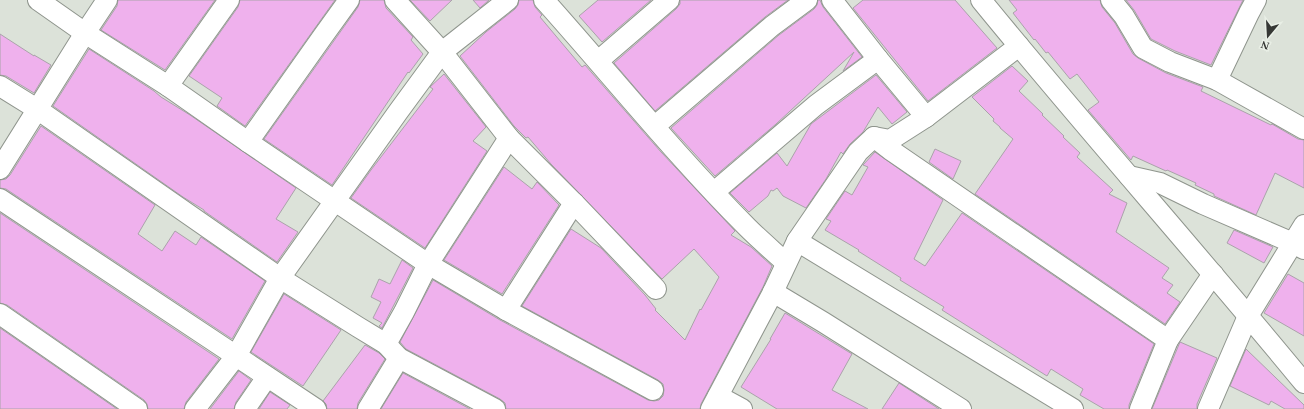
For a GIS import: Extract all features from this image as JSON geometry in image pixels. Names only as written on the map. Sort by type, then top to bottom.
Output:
[{"type":"street","points":[[38,0],[85,33],[168,86],[335,202],[428,264],[506,310],[653,390]]},
{"type":"street","points":[[0,169],[107,0]]},
{"type":"street","points":[[168,86],[229,0]]},
{"type":"street","points":[[248,142],[349,0]]},
{"type":"street","points":[[395,0],[442,52],[509,138],[574,203],[656,289]]},
{"type":"street","points":[[195,409],[236,356],[280,278],[442,52],[508,0]]},
{"type":"street","points":[[544,0],[714,192],[749,229],[786,263]]},
{"type":"street","points":[[598,61],[669,0]]},
{"type":"street","points":[[655,126],[772,26],[807,0]]},
{"type":"street","points":[[832,0],[926,117]]},
{"type":"street","points":[[981,0],[1129,176],[1154,190],[1203,204],[1299,246]]},
{"type":"street","points":[[1111,0],[1128,8],[1143,48],[1170,62],[1217,80],[1304,129]]},
{"type":"street","points":[[1217,80],[1256,0]]},
{"type":"street","points":[[874,137],[890,140],[926,117],[1019,46]]},
{"type":"street","points":[[714,192],[816,105],[878,59]]},
{"type":"street","points":[[0,86],[37,109],[280,278],[393,351],[495,409]]},
{"type":"street","points":[[742,409],[715,402],[773,292],[797,240],[858,152],[874,137]]},
{"type":"street","points":[[874,137],[892,151],[1168,340]]},
{"type":"street","points":[[368,409],[393,351],[404,312],[428,264],[509,138]]},
{"type":"street","points":[[1154,190],[1213,274],[1304,383]]},
{"type":"street","points":[[0,199],[316,409]]},
{"type":"street","points":[[506,310],[574,203]]},
{"type":"street","points":[[1208,409],[1248,316],[1299,246],[1304,225]]},
{"type":"street","points":[[797,240],[1073,409]]},
{"type":"street","points":[[1140,409],[1168,340],[1213,274]]},
{"type":"street","points":[[773,292],[962,409]]},
{"type":"street","points":[[0,314],[138,409]]},
{"type":"street","points":[[245,409],[267,377]]},
{"type":"building","points":[[118,0],[215,0],[165,70],[101,30],[117,6]]},
{"type":"building","points":[[240,0],[335,0],[245,126],[217,106],[222,98],[189,76],[238,7]]},
{"type":"building","points":[[360,0],[384,0],[386,8],[413,37],[411,40],[423,54],[409,73],[408,72],[332,185],[264,139],[358,7]]},
{"type":"building","points":[[410,0],[452,0],[430,21]]},
{"type":"building","points":[[473,0],[489,0],[480,8]]},
{"type":"building","points":[[519,0],[533,0],[535,7],[542,15],[540,17],[582,67],[585,65],[661,152],[735,231],[731,235],[751,247],[772,266],[763,287],[701,404],[700,409],[506,409],[505,403],[500,399],[406,349],[400,342],[433,280],[500,320],[648,400],[659,400],[663,396],[664,390],[663,384],[658,380],[522,306],[571,229],[601,248],[645,295],[656,309],[655,310],[685,340],[700,309],[701,310],[719,277],[694,249],[662,279],[551,164],[528,137],[526,138],[514,126],[460,56],[486,32],[515,9]]},
{"type":"building","points":[[598,0],[651,0],[602,42],[579,16]]},
{"type":"building","points":[[680,0],[788,0],[765,17],[655,111],[614,63],[676,9],[680,4]]},
{"type":"building","points":[[818,0],[820,0],[823,7],[862,57],[843,71],[854,52],[776,124],[715,176],[671,128],[779,35],[814,9]]},
{"type":"building","points":[[863,0],[955,0],[997,48],[928,101],[853,8]]},
{"type":"building","points":[[1009,0],[1100,0],[1102,7],[1115,23],[1133,54],[1138,58],[1166,73],[1203,87],[1201,91],[1271,125],[1272,124],[1298,139],[1304,140],[1304,188],[1275,173],[1256,215],[1214,196],[1214,194],[1195,185],[1196,183],[1167,170],[1166,171],[1133,156],[1131,160],[1088,110],[1099,102],[1077,74],[1070,79],[1048,52],[1046,53],[1035,39],[1034,40],[1013,13],[1017,10]]},
{"type":"building","points":[[1126,0],[1243,0],[1211,65],[1175,51],[1151,39],[1134,10]]},
{"type":"building","points":[[0,34],[51,65],[34,93],[6,76],[0,75]]},
{"type":"building","points":[[89,49],[190,115],[296,188],[276,219],[298,232],[277,262],[53,106]]},
{"type":"building","points":[[1012,66],[1028,81],[1019,91],[1080,153],[1077,157],[1113,190],[1109,194],[1127,203],[1116,232],[1169,268],[1162,278],[1173,285],[1167,293],[1180,302],[1165,324],[975,194],[1013,139],[993,121],[994,119],[972,97]]},
{"type":"building","points":[[444,74],[486,127],[473,141],[487,151],[425,248],[351,198],[433,89],[430,87]]},
{"type":"building","points":[[876,75],[907,112],[892,124],[878,107],[863,132],[850,144],[843,154],[841,152],[826,179],[806,208],[783,196],[777,188],[773,191],[771,190],[768,196],[749,212],[730,193],[777,153],[787,166],[811,124]]},
{"type":"building","points":[[41,126],[155,205],[138,234],[162,251],[175,231],[196,245],[201,237],[265,281],[232,339],[6,189],[0,188],[0,180],[6,179],[10,175]]},
{"type":"building","points":[[935,149],[961,161],[953,179],[929,162]]},
{"type":"building","points":[[875,152],[943,200],[914,259],[925,266],[962,213],[1154,344],[1129,405],[1129,409],[1104,409],[1080,395],[1083,389],[1051,369],[1047,376],[942,310],[944,307],[900,280],[901,278],[858,251],[859,250],[825,230],[831,221],[826,219],[845,191],[852,195],[868,167],[863,165]]},
{"type":"building","points":[[504,167],[532,189],[537,182],[559,205],[502,294],[444,260]]},
{"type":"building","points":[[0,213],[219,359],[186,402],[184,409],[148,409],[144,400],[7,305],[0,303]]},
{"type":"building","points":[[1234,230],[1273,247],[1264,263],[1227,243]]},
{"type":"building","points":[[402,260],[413,268],[382,328],[379,326],[382,323],[373,318],[381,302],[371,297],[379,279],[390,284]]},
{"type":"building","points":[[1288,274],[1304,283],[1304,336],[1264,313]]},
{"type":"building","points":[[284,294],[341,330],[303,386],[251,352]]},
{"type":"building","points":[[785,313],[852,354],[832,390],[868,409],[777,409],[741,387],[771,339]]},
{"type":"building","points":[[0,328],[117,409],[0,409]]},
{"type":"building","points":[[1180,342],[1217,358],[1197,404],[1197,409],[1152,409]]},
{"type":"building","points":[[365,345],[379,353],[385,359],[358,403],[357,409],[327,409],[326,404],[323,401]]},
{"type":"building","points":[[1246,349],[1304,405],[1304,409],[1285,409],[1271,401],[1269,405],[1230,386]]},
{"type":"building","points":[[239,371],[251,380],[236,402],[234,409],[210,409]]},
{"type":"building","points":[[403,373],[470,409],[381,409]]},
{"type":"building","points":[[899,383],[939,409],[882,409]]},
{"type":"building","points":[[270,392],[290,405],[287,409],[259,409]]}]
